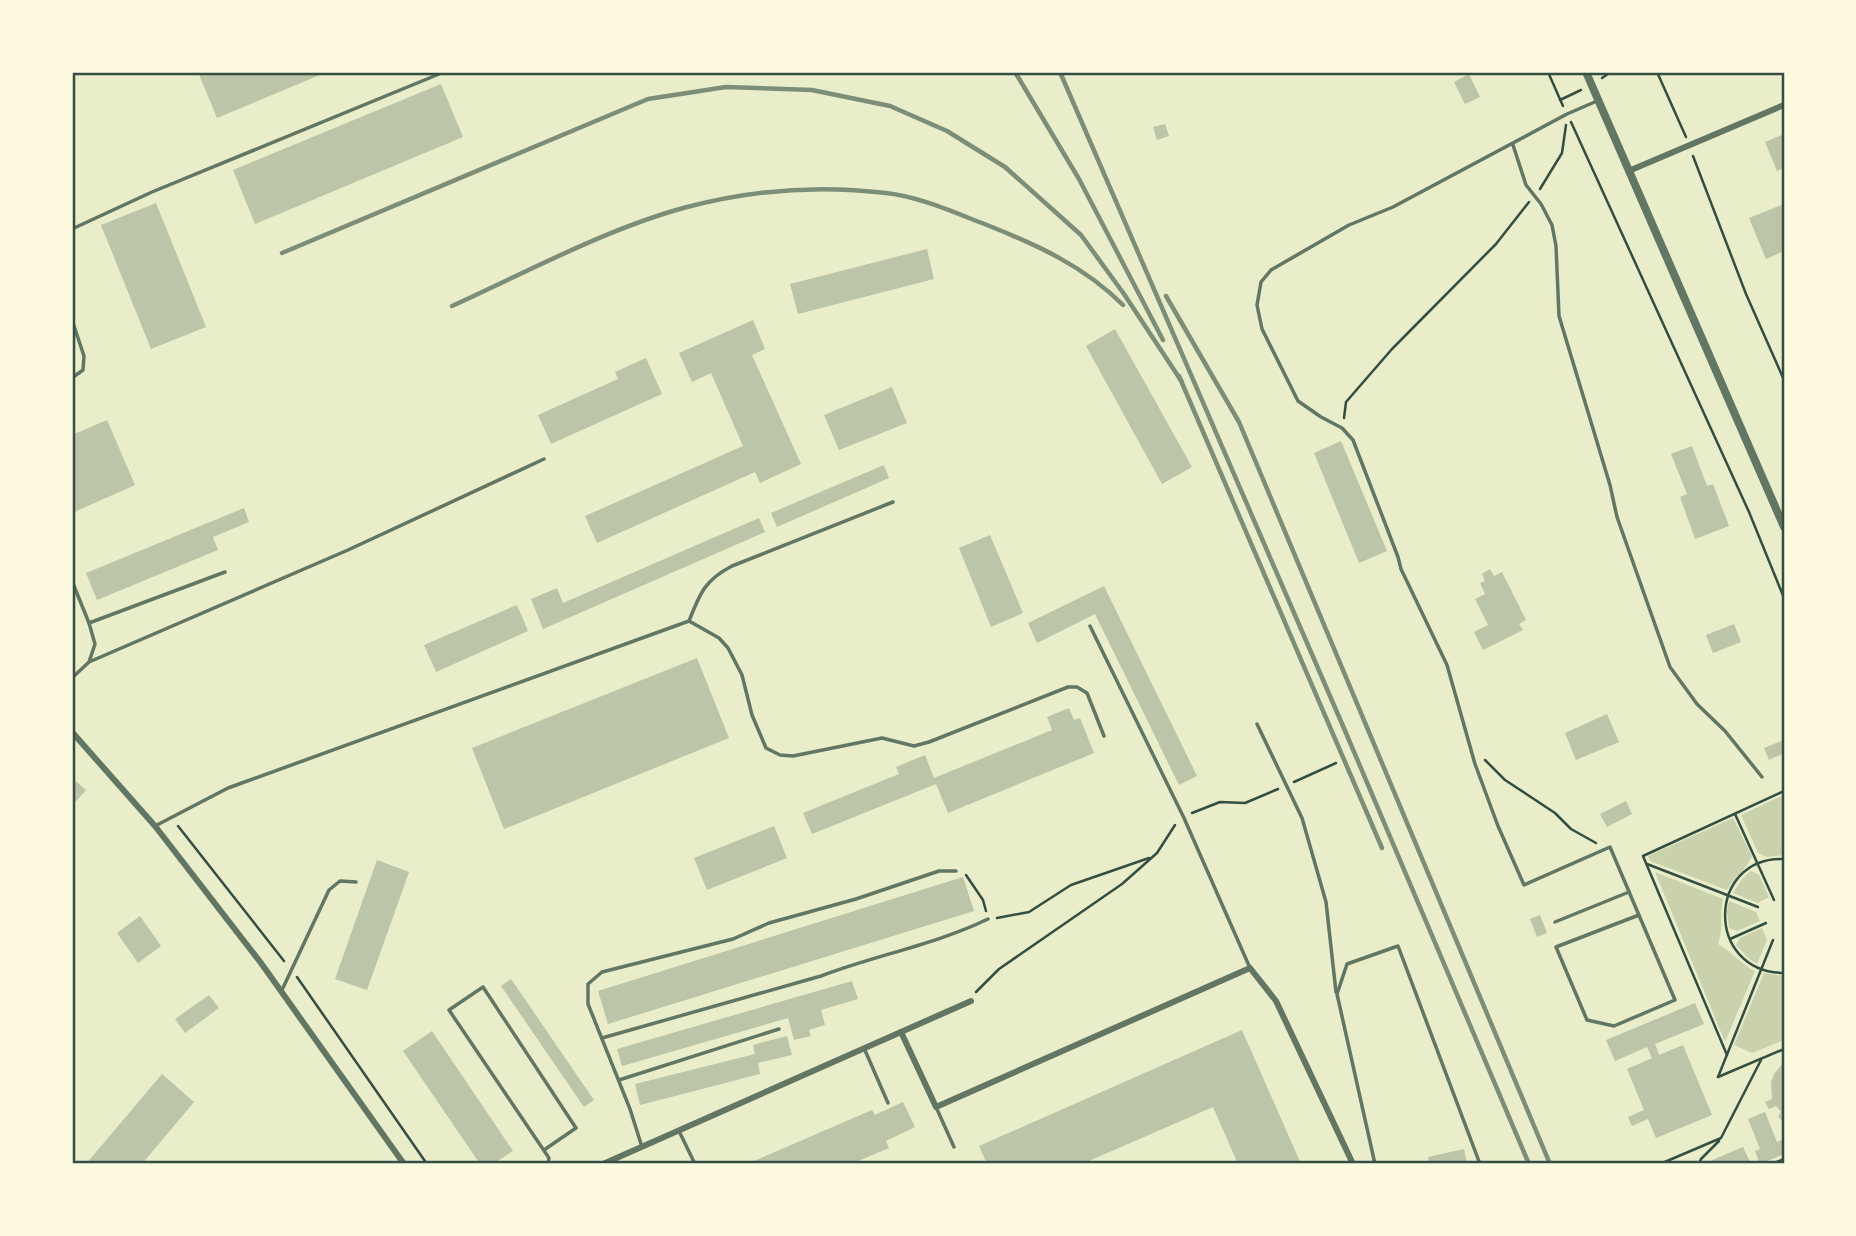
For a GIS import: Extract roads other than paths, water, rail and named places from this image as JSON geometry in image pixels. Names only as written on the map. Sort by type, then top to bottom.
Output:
[{"type":"street","points":[[1587,72],[1784,527]]},
{"type":"street","points":[[1631,170],[1784,105]]},
{"type":"street","points":[[72,732],[155,826],[261,963],[404,1164]]},
{"type":"street","points":[[901,1032],[936,1107],[1250,968],[1276,1001],[1353,1164]]},
{"type":"street","points":[[603,1164],[971,1001]]},
{"type":"lane","points":[[72,229],[152,192],[444,72]]},
{"type":"lane","points":[[1599,100],[1567,114],[1393,207],[1349,225],[1271,270],[1261,282],[1257,304],[1262,329],[1298,401],[1342,428],[1353,440],[1401,569],[1447,666],[1475,764],[1524,885],[1610,847],[1629,892],[1639,915],[1675,1000],[1614,1026],[1587,1020],[1556,947],[1639,915]]},
{"type":"lane","points":[[1513,145],[1519,167],[1552,225],[1556,246],[1559,316],[1610,485],[1617,517],[1670,667],[1696,704],[1725,731],[1762,776]]},
{"type":"lane","points":[[72,320],[84,356],[83,370],[72,378]]},
{"type":"lane","points":[[72,678],[89,662],[348,550],[544,459]]},
{"type":"lane","points":[[155,826],[228,788],[689,621],[703,588],[713,576],[893,502]]},
{"type":"lane","points":[[89,623],[225,572]]},
{"type":"lane","points":[[72,581],[89,623],[94,644],[89,662]]},
{"type":"lane","points":[[689,621],[719,638],[728,648],[742,675],[752,715],[766,748],[780,755],[793,755],[882,738],[914,746],[1068,687],[1077,687],[1087,693],[1104,736]]},
{"type":"lane","points":[[1090,626],[1184,818],[1250,968]]},
{"type":"lane","points":[[1257,724],[1302,818],[1326,902],[1337,994],[1375,1164]]},
{"type":"lane","points":[[642,1147],[619,1080],[588,1004],[588,984],[602,972],[733,939],[769,923],[856,899],[939,871],[956,871]]},
{"type":"lane","points":[[281,992],[329,890],[340,881],[356,882]]},
{"type":"lane","points":[[1555,922],[1629,892]]},
{"type":"lane","points":[[602,1038],[821,976],[855,963],[956,934],[988,919]]},
{"type":"lane","points":[[1337,994],[1347,964],[1398,946],[1480,1164]]},
{"type":"lane","points":[[544,1150],[576,1128],[484,987],[449,1010],[544,1150],[549,1158],[548,1164]]},
{"type":"lane","points":[[619,1080],[779,1029]]},
{"type":"lane","points":[[863,1048],[888,1103]]},
{"type":"lane","points":[[936,1107],[954,1147]]},
{"type":"lane","points":[[679,1130],[695,1164]]},
{"type":"railway","points":[[1015,72],[1079,179],[1163,340]]},
{"type":"railway","points":[[1060,72],[1529,1164]]},
{"type":"railway","points":[[282,253],[648,99],[726,87],[812,90],[890,106],[947,131],[1005,167],[1081,235],[1182,382]]},
{"type":"railway","points":[[452,306],[568,252],[657,216],[711,201],[811,189],[886,193],[912,198],[950,211],[1024,240],[1059,258],[1092,279],[1123,305]]},
{"type":"railway","points":[[1166,296],[1239,422],[1550,1164]]},
{"type":"railway","points":[[1179,376],[1382,848]]}]
